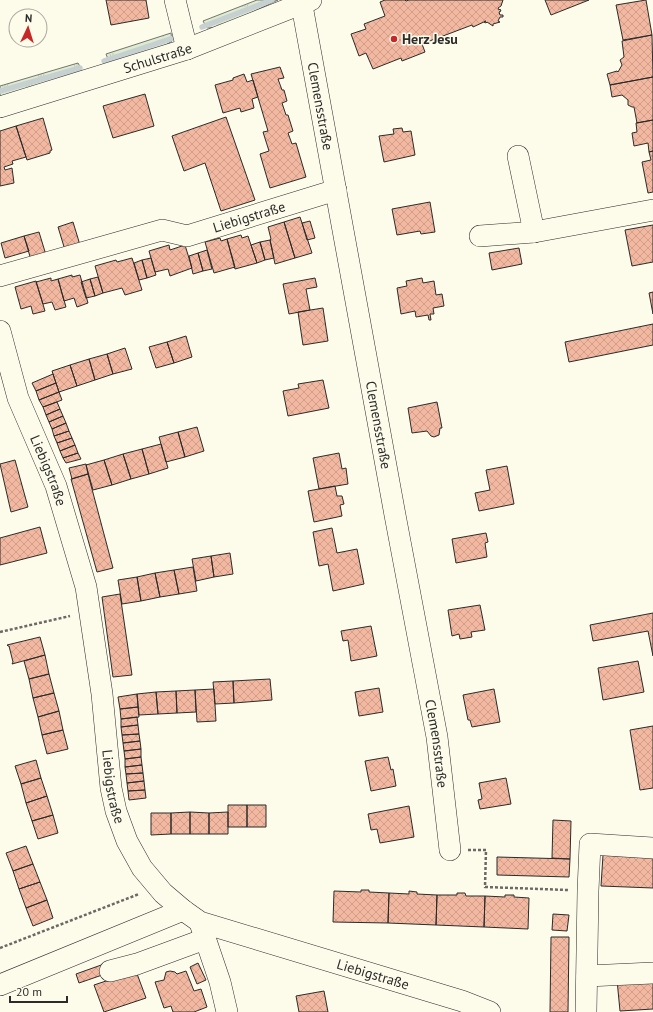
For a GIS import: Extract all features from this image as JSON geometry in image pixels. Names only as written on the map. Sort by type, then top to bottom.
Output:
[{"type":"street","points":[[175,0],[187,49]]},
{"type":"street","name":"Schulstraße","points":[[0,107],[187,49],[305,1]]},
{"type":"street","name":"Clemensstraße","points":[[305,1],[336,190],[437,737],[450,850]]},
{"type":"street","points":[[518,156],[534,232]]},
{"type":"street","name":"Liebigstraße","points":[[0,276],[162,230],[187,236],[336,190]]},
{"type":"street","points":[[480,236],[534,232],[653,210]]},
{"type":"street","name":"Liebigstraße","points":[[0,331],[18,398],[56,486],[86,587],[102,694],[111,788],[116,811],[127,841],[138,861],[157,887],[203,930],[462,1001],[490,1012]]},
{"type":"street","points":[[586,1012],[590,844],[653,848]]},
{"type":"street","points":[[0,985],[183,910]]},
{"type":"street","points":[[110,971],[137,964],[203,930],[220,982],[227,1012]]},
{"type":"street","points":[[587,976],[653,973]]},
{"type":"path","points":[[0,632],[90,611]]},
{"type":"path","points":[[450,850],[486,850],[485,887],[588,891]]},
{"type":"path","points":[[0,948],[157,887]]},
{"type":"green space","points":[[257,0],[278,0],[221,27],[207,28],[203,21]]},
{"type":"green space","points":[[171,33],[172,41],[157,51],[110,64],[106,54]]},
{"type":"green space","points":[[78,63],[83,72],[0,98],[0,86]]},
{"type":"building","points":[[106,0],[146,0],[149,18],[111,25]]},
{"type":"building","name":"Herz Jesu","points":[[385,0],[503,0],[501,6],[498,8],[501,11],[499,12],[500,15],[503,15],[503,17],[500,17],[498,21],[500,22],[493,24],[493,26],[487,22],[484,22],[486,21],[473,27],[472,25],[422,44],[425,52],[402,61],[401,58],[373,69],[366,53],[359,56],[351,34],[366,29],[364,24],[385,16],[380,2]]},
{"type":"building","points":[[545,0],[589,0],[551,15]]},
{"type":"building","points":[[646,0],[652,35],[623,40],[616,5]]},
{"type":"building","points":[[652,35],[653,77],[610,85],[607,74],[618,72],[622,65],[620,60],[624,57],[622,41]]},
{"type":"building","points":[[280,67],[284,78],[278,79],[282,90],[284,90],[287,101],[282,103],[293,131],[288,133],[292,144],[296,143],[306,177],[270,188],[260,154],[269,151],[263,132],[268,131],[251,74]]},
{"type":"building","points":[[244,74],[247,82],[253,80],[258,97],[252,99],[254,108],[241,112],[240,108],[223,113],[215,85],[233,80],[233,78]]},
{"type":"building","points":[[653,77],[653,120],[637,123],[634,107],[628,105],[628,100],[622,95],[612,97],[610,85]]},
{"type":"building","points":[[145,94],[154,126],[113,138],[103,106]]},
{"type":"building","points":[[226,117],[255,200],[221,211],[205,163],[184,171],[172,136]]},
{"type":"building","points":[[43,118],[52,150],[50,153],[27,160],[16,126]]},
{"type":"building","points":[[653,120],[653,151],[649,152],[648,143],[634,146],[632,133],[637,132],[636,123]]},
{"type":"building","points":[[16,126],[26,157],[12,161],[13,164],[4,167],[5,170],[12,168],[14,183],[0,186],[0,131]]},
{"type":"building","points":[[402,128],[403,132],[411,131],[415,155],[384,162],[379,136],[394,134],[393,129]]},
{"type":"building","points":[[653,151],[653,192],[648,193],[642,162],[651,160],[649,152]]},
{"type":"building","points":[[430,202],[435,232],[421,234],[420,231],[397,235],[392,209]]},
{"type":"building","points":[[300,217],[312,253],[295,258],[284,222]]},
{"type":"building","points":[[310,221],[315,238],[307,240],[302,223]]},
{"type":"building","points":[[73,222],[80,245],[65,250],[58,227]]},
{"type":"building","points":[[284,222],[295,258],[275,264],[268,227]]},
{"type":"building","points":[[653,225],[653,262],[632,266],[625,230]]},
{"type":"building","points":[[39,232],[46,255],[31,260],[24,236]]},
{"type":"building","points":[[241,235],[242,238],[248,236],[257,263],[235,269],[227,239]]},
{"type":"building","points":[[24,236],[29,251],[5,258],[1,243]]},
{"type":"building","points":[[220,238],[221,241],[227,239],[235,267],[214,273],[205,242]]},
{"type":"building","points":[[270,240],[274,258],[265,260],[260,242]]},
{"type":"building","points":[[260,242],[265,260],[257,263],[251,245]]},
{"type":"building","points":[[169,245],[170,250],[185,245],[192,268],[170,276],[168,269],[155,272],[149,251]]},
{"type":"building","points":[[519,248],[522,264],[492,270],[489,253]]},
{"type":"building","points":[[207,250],[212,269],[203,271],[198,253]]},
{"type":"building","points":[[198,253],[203,271],[193,274],[189,256]]},
{"type":"building","points":[[132,258],[142,290],[125,295],[122,288],[103,293],[95,266],[116,260],[117,262]]},
{"type":"building","points":[[151,258],[156,275],[147,278],[142,260]]},
{"type":"building","points":[[142,260],[147,278],[139,280],[134,263]]},
{"type":"building","points":[[72,275],[72,277],[80,275],[88,303],[77,307],[74,298],[64,301],[58,279]]},
{"type":"building","points":[[98,277],[103,293],[95,296],[90,279]]},
{"type":"building","points":[[51,278],[51,281],[58,279],[66,307],[55,310],[52,302],[43,304],[36,282]]},
{"type":"building","points":[[315,278],[317,287],[306,289],[310,310],[289,314],[283,284]]},
{"type":"building","points":[[422,278],[423,283],[434,281],[436,295],[442,294],[444,306],[433,308],[434,314],[430,314],[431,320],[429,320],[428,315],[416,317],[415,311],[401,314],[397,288],[407,286],[406,281]]},
{"type":"building","points":[[90,279],[95,296],[86,298],[81,282]]},
{"type":"building","points":[[36,281],[45,311],[33,314],[31,306],[21,309],[15,287]]},
{"type":"building","points":[[653,292],[653,314],[649,293]]},
{"type":"building","points":[[323,308],[328,341],[303,345],[298,312]]},
{"type":"building","points":[[653,324],[653,345],[569,362],[565,342]]},
{"type":"building","points":[[186,336],[192,357],[174,363],[167,342]]},
{"type":"building","points":[[167,342],[174,363],[156,368],[149,347]]},
{"type":"building","points":[[125,348],[132,369],[113,374],[107,354]]},
{"type":"building","points":[[107,354],[113,374],[95,380],[89,359]]},
{"type":"building","points":[[89,359],[95,380],[77,386],[70,365]]},
{"type":"building","points":[[70,365],[77,386],[59,392],[52,371]]},
{"type":"building","points":[[53,374],[56,383],[36,391],[32,383]]},
{"type":"building","points":[[323,380],[329,408],[288,416],[283,391],[299,388],[298,384]]},
{"type":"building","points":[[56,383],[59,392],[39,400],[36,391]]},
{"type":"building","points":[[59,392],[62,400],[43,407],[39,400]]},
{"type":"building","points":[[57,402],[60,409],[46,415],[43,407]]},
{"type":"building","points":[[437,402],[442,428],[440,428],[439,435],[434,437],[431,436],[427,431],[412,433],[408,408]]},
{"type":"building","points":[[60,409],[63,416],[49,422],[46,415]]},
{"type":"building","points":[[63,416],[66,423],[52,429],[49,422]]},
{"type":"building","points":[[66,423],[69,431],[54,436],[52,429]]},
{"type":"building","points":[[197,427],[204,451],[185,457],[178,432]]},
{"type":"building","points":[[69,431],[72,438],[57,443],[54,436]]},
{"type":"building","points":[[178,432],[185,457],[166,462],[159,437]]},
{"type":"building","points":[[72,438],[75,445],[60,451],[57,443]]},
{"type":"building","points":[[161,444],[168,468],[149,474],[142,449]]},
{"type":"building","points":[[75,445],[78,453],[63,458],[60,451]]},
{"type":"building","points":[[142,449],[149,474],[131,479],[123,454]]},
{"type":"building","points":[[78,453],[81,459],[66,463],[63,458]]},
{"type":"building","points":[[339,453],[342,469],[346,468],[348,484],[319,489],[313,458]]},
{"type":"building","points":[[123,454],[131,479],[112,485],[104,460]]},
{"type":"building","points":[[15,460],[28,507],[11,512],[0,464]]},
{"type":"building","points":[[104,460],[112,485],[93,490],[86,465]]},
{"type":"building","points":[[86,464],[88,474],[72,479],[69,468]]},
{"type":"building","points":[[507,466],[514,504],[479,511],[475,493],[490,490],[486,470]]},
{"type":"building","points":[[88,474],[113,568],[97,572],[71,479]]},
{"type":"building","points":[[335,486],[337,496],[342,496],[344,504],[340,505],[342,516],[314,522],[308,491]]},
{"type":"building","points":[[40,527],[47,553],[0,565],[0,538]]},
{"type":"building","points":[[332,528],[337,553],[357,549],[364,584],[333,591],[328,564],[319,566],[313,532]]},
{"type":"building","points":[[486,533],[488,542],[485,543],[487,557],[456,563],[452,539]]},
{"type":"building","points":[[230,553],[233,574],[214,577],[211,556]]},
{"type":"building","points":[[211,556],[214,577],[196,581],[192,559]]},
{"type":"building","points":[[193,567],[197,591],[179,594],[174,570]]},
{"type":"building","points":[[174,570],[179,594],[160,597],[155,573]]},
{"type":"building","points":[[155,573],[160,597],[141,601],[137,577]]},
{"type":"building","points":[[137,577],[141,601],[122,604],[118,580]]},
{"type":"building","points":[[120,594],[132,675],[113,677],[102,597]]},
{"type":"building","points":[[480,605],[485,630],[471,632],[472,637],[460,639],[459,634],[452,636],[448,610]]},
{"type":"building","points":[[653,613],[653,656],[648,631],[593,641],[590,625]]},
{"type":"building","points":[[371,626],[377,656],[351,661],[348,640],[343,641],[341,631]]},
{"type":"building","points":[[40,637],[45,655],[12,664],[13,662],[9,646],[7,645]]},
{"type":"building","points":[[45,655],[49,674],[29,679],[24,661]]},
{"type":"building","points":[[638,661],[644,692],[603,700],[598,668]]},
{"type":"building","points":[[49,674],[54,693],[33,698],[29,679]]},
{"type":"building","points":[[270,679],[272,700],[234,703],[233,681]]},
{"type":"building","points":[[233,681],[234,703],[215,704],[213,682]]},
{"type":"building","points":[[379,688],[383,712],[359,716],[355,692]]},
{"type":"building","points":[[214,689],[216,721],[197,722],[195,690]]},
{"type":"building","points":[[494,689],[500,722],[472,727],[470,720],[468,720],[463,695]]},
{"type":"building","points":[[195,690],[196,712],[177,713],[176,691]]},
{"type":"building","points":[[176,691],[177,713],[158,714],[156,692]]},
{"type":"building","points":[[156,692],[158,714],[139,715],[137,694]]},
{"type":"building","points":[[54,693],[59,711],[38,717],[33,698]]},
{"type":"building","points":[[137,694],[138,707],[120,709],[118,697]]},
{"type":"building","points":[[138,707],[139,717],[121,719],[120,709]]},
{"type":"building","points":[[59,711],[63,730],[42,735],[38,717]]},
{"type":"building","points":[[137,717],[138,725],[121,727],[121,719]]},
{"type":"building","points":[[138,725],[139,734],[122,735],[121,727]]},
{"type":"building","points":[[653,726],[653,788],[640,790],[630,730]]},
{"type":"building","points":[[63,730],[68,749],[47,754],[42,735]]},
{"type":"building","points":[[139,734],[140,741],[123,743],[122,735]]},
{"type":"building","points":[[140,741],[141,749],[124,751],[123,743]]},
{"type":"building","points":[[141,749],[141,757],[125,759],[124,751]]},
{"type":"building","points":[[141,757],[142,765],[125,767],[125,759]]},
{"type":"building","points":[[388,757],[391,770],[393,769],[396,786],[371,791],[365,761]]},
{"type":"building","points":[[36,760],[41,778],[21,784],[15,766]]},
{"type":"building","points":[[142,765],[143,773],[126,774],[125,767]]},
{"type":"building","points":[[143,773],[144,781],[127,783],[126,774]]},
{"type":"building","points":[[41,778],[47,796],[26,803],[21,784]]},
{"type":"building","points":[[506,778],[511,804],[480,809],[478,800],[482,799],[479,783]]},
{"type":"building","points":[[144,781],[145,790],[128,791],[127,783]]},
{"type":"building","points":[[145,790],[146,798],[129,800],[128,791]]},
{"type":"building","points":[[47,796],[53,815],[32,821],[26,803]]},
{"type":"building","points":[[228,805],[247,805],[247,827],[228,827]]},
{"type":"building","points":[[247,805],[266,805],[266,827],[247,827]]},
{"type":"building","points":[[409,806],[414,837],[380,843],[377,829],[371,830],[368,814]]},
{"type":"building","points":[[190,812],[190,834],[171,834],[171,813]]},
{"type":"building","points":[[190,812],[209,813],[209,834],[190,834]]},
{"type":"building","points":[[228,812],[228,834],[209,834],[209,813]]},
{"type":"building","points":[[151,813],[171,813],[171,834],[151,835]]},
{"type":"building","points":[[53,815],[58,833],[38,839],[32,821]]},
{"type":"building","points":[[553,820],[571,821],[570,859],[552,858]]},
{"type":"building","points":[[26,846],[33,864],[13,871],[6,853]]},
{"type":"building","points":[[603,855],[653,858],[653,888],[601,886]]},
{"type":"building","points":[[497,857],[570,859],[569,877],[497,875]]},
{"type":"building","points":[[33,864],[40,882],[19,889],[13,871]]},
{"type":"building","points":[[40,882],[47,900],[26,908],[19,889]]},
{"type":"building","points":[[361,890],[389,893],[388,923],[333,922],[334,891],[361,892]]},
{"type":"building","points":[[409,891],[417,892],[417,894],[437,895],[436,925],[388,923],[389,893],[409,894]]},
{"type":"building","points":[[457,893],[465,893],[466,896],[485,896],[484,927],[436,925],[437,895],[457,895]]},
{"type":"building","points":[[505,895],[529,898],[528,929],[484,927],[485,896],[505,897]]},
{"type":"building","points":[[47,900],[53,918],[33,926],[26,908]]},
{"type":"building","points":[[553,914],[569,915],[567,931],[552,930]]},
{"type":"building","points":[[551,937],[569,937],[568,1012],[550,1012]]},
{"type":"building","points":[[198,963],[206,980],[197,984],[190,967]]},
{"type":"building","points":[[104,964],[108,973],[79,983],[76,974]]},
{"type":"building","points":[[136,971],[146,998],[104,1012],[94,985]]},
{"type":"building","points":[[170,971],[177,974],[186,971],[194,991],[201,989],[207,1007],[194,1012],[173,1012],[171,1006],[164,1008],[155,982],[164,980],[166,972]]},
{"type":"building","points":[[653,978],[653,1009],[620,1011],[617,980]]},
{"type":"building","points":[[324,991],[328,1012],[299,1012],[296,996]]},
{"type":"waterway","points":[[202,27],[272,0]]},
{"type":"waterway","points":[[104,61],[173,38]]},
{"type":"waterway","points":[[0,91],[80,68]]},
{"type":"place","name":"Herz Jesu","points":[[394,39]]}]
